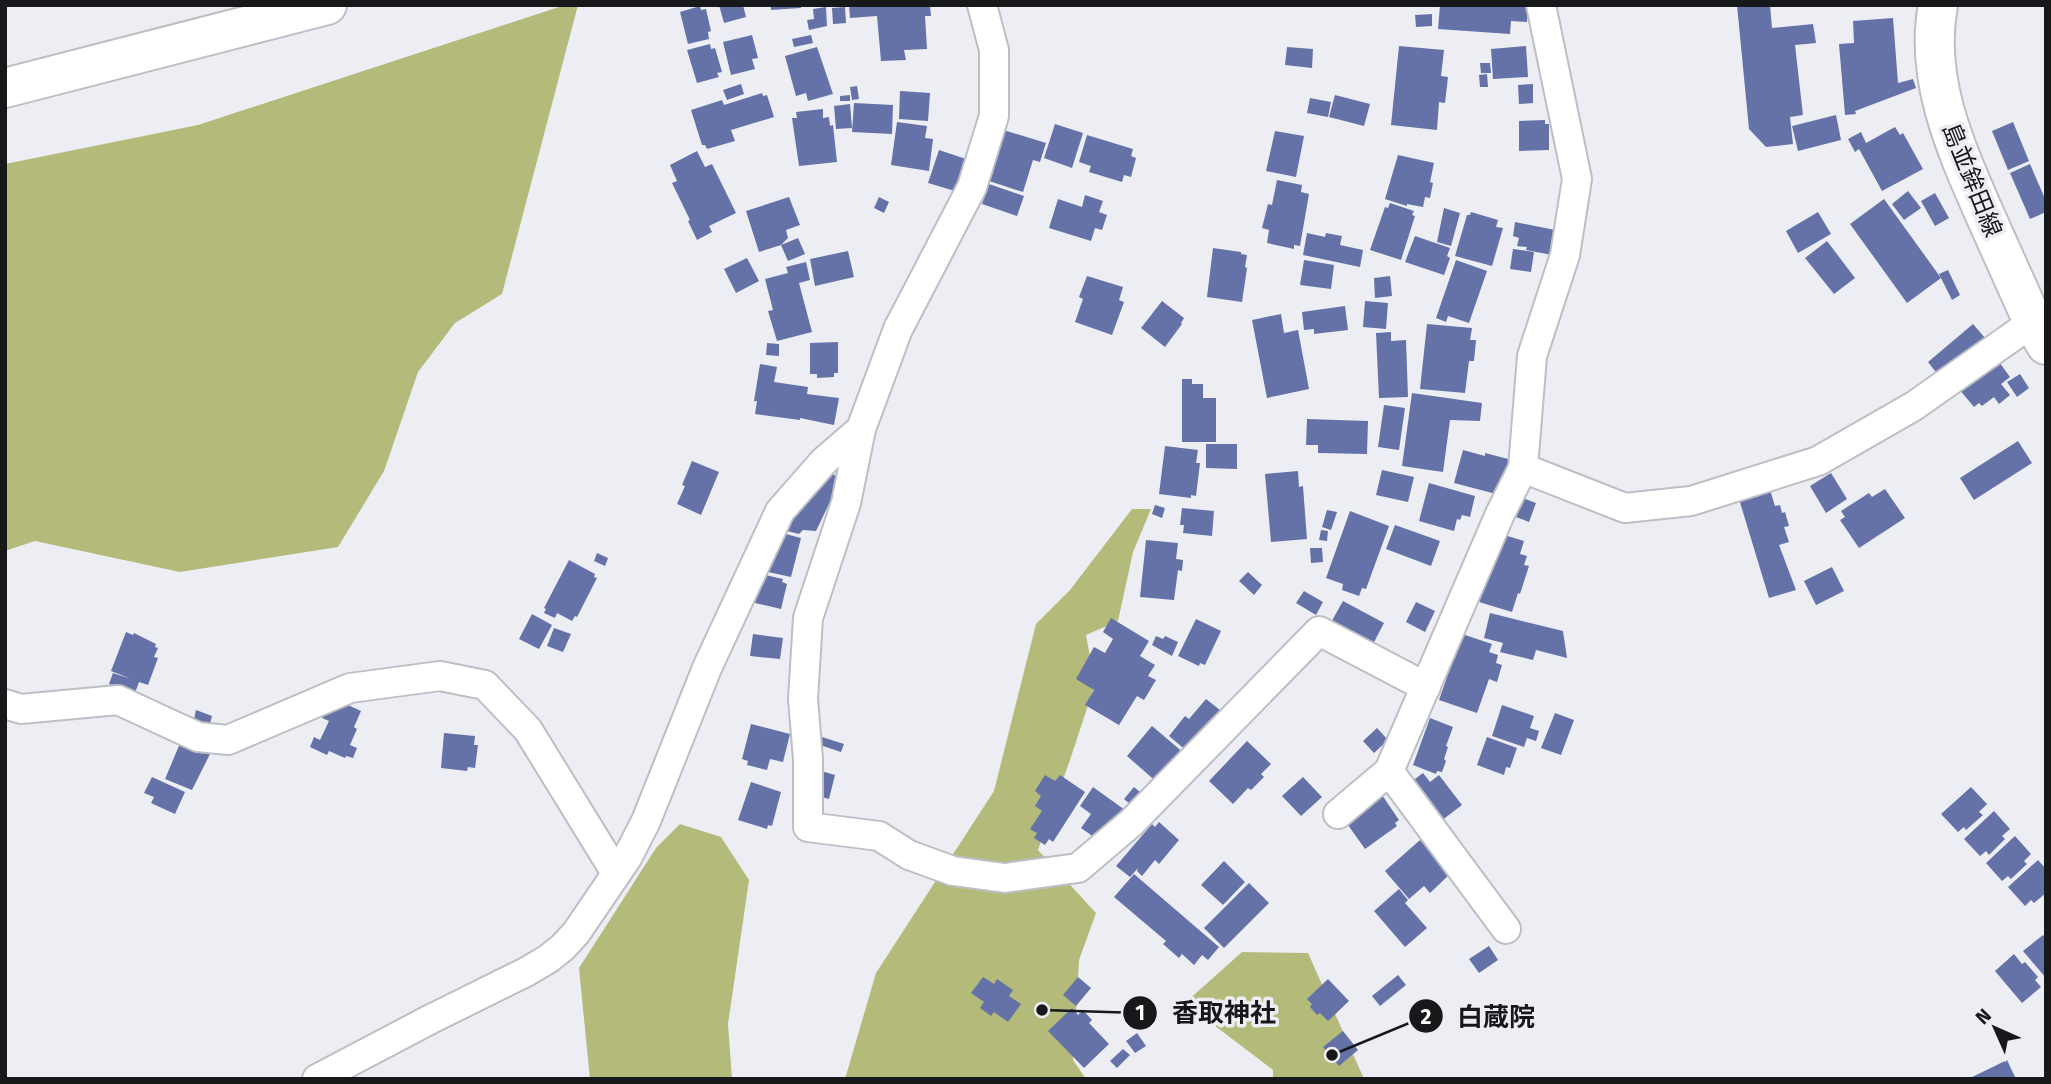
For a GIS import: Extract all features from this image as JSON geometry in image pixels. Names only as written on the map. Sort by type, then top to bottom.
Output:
[{"type":"main road","points":[[5,88],[327,5]]},
{"type":"main road","name":"島並鉾田線","points":[[1938,5],[1936,60],[1942,105],[1958,155],[2039,333]]},
{"type":"street","points":[[982,5],[994,50],[994,116],[972,187],[898,329],[861,429],[846,503],[808,618],[803,699],[808,759],[808,827],[879,836],[909,855],[953,871],[1005,878],[1079,868],[1131,824],[1319,631],[1426,687]]},
{"type":"street","points":[[1338,814],[1389,771],[1500,514],[1523,468],[1532,356],[1565,255],[1577,178],[1541,5]]},
{"type":"street","points":[[1523,468],[1625,508],[1691,501],[1818,461],[2039,333]]},
{"type":"street","points":[[317,1079],[526,972],[548,959],[576,933],[616,873],[646,821],[707,668],[780,511],[824,461],[861,429]]},
{"type":"street","points":[[5,704],[22,709],[118,700],[198,737],[228,740],[351,688],[440,677],[485,685],[528,730],[616,873]]},
{"type":"street","points":[[1389,771],[1506,929]]},
{"type":"green space","points":[[565,5],[578,5],[502,294],[455,323],[418,372],[384,471],[338,547],[180,572],[35,541],[5,551],[5,164],[198,125]]},
{"type":"green space","points":[[1132,509],[1151,509],[1133,552],[1118,621],[1086,635],[1095,684],[1038,850],[1096,913],[1079,960],[1073,1060],[1086,1079],[845,1079],[876,973],[994,791],[1036,624],[1070,590]]},
{"type":"green space","points":[[680,824],[721,837],[749,880],[728,1024],[732,1079],[590,1079],[579,968],[656,848]]},
{"type":"green space","points":[[1242,952],[1308,953],[1364,1079],[1273,1079],[1273,1070],[1185,1003]]},
{"type":"building","points":[[719,5],[743,5],[746,17],[724,23]]},
{"type":"building","points":[[771,5],[801,5],[801,8],[771,10]]},
{"type":"building","points":[[849,5],[930,5],[931,16],[925,16],[927,49],[904,50],[906,60],[881,61],[877,16],[850,18]]},
{"type":"building","points":[[1440,5],[1528,5],[1527,22],[1511,21],[1510,34],[1438,29]]},
{"type":"building","points":[[1737,5],[1770,5],[1772,28],[1813,24],[1816,43],[1795,45],[1803,115],[1790,117],[1793,144],[1766,147],[1749,129]]},
{"type":"building","points":[[700,6],[701,10],[706,9],[711,31],[708,32],[709,39],[688,44],[680,12]]},
{"type":"building","points":[[826,7],[827,26],[809,30],[807,20],[814,19],[813,9]]},
{"type":"building","points":[[845,7],[846,23],[833,24],[832,8]]},
{"type":"building","points":[[1432,14],[1432,26],[1416,27],[1415,15]]},
{"type":"building","points":[[1893,18],[1898,83],[1913,79],[1916,88],[1855,111],[1856,114],[1845,115],[1839,44],[1854,43],[1853,21]]},
{"type":"building","points":[[752,35],[758,58],[752,59],[755,69],[731,75],[723,42]]},
{"type":"building","points":[[811,35],[813,43],[794,47],[792,39]]},
{"type":"building","points":[[710,44],[711,49],[715,48],[722,72],[717,73],[719,77],[697,83],[687,50]]},
{"type":"building","points":[[1399,46],[1444,50],[1441,76],[1448,77],[1445,103],[1439,102],[1437,130],[1391,125]]},
{"type":"building","points":[[1526,46],[1528,77],[1493,79],[1491,49]]},
{"type":"building","points":[[817,47],[833,94],[808,101],[806,93],[796,96],[785,56]]},
{"type":"building","points":[[1287,47],[1313,49],[1312,68],[1285,65]]},
{"type":"building","points":[[1480,63],[1490,63],[1491,73],[1481,73]]},
{"type":"building","points":[[1487,74],[1488,87],[1480,87],[1479,75]]},
{"type":"building","points":[[741,84],[744,94],[727,100],[723,90]]},
{"type":"building","points":[[1533,84],[1533,103],[1519,104],[1518,85]]},
{"type":"building","points":[[857,86],[859,99],[852,100],[850,87]]},
{"type":"building","points":[[900,91],[930,93],[928,121],[899,119]]},
{"type":"building","points":[[762,93],[763,96],[767,95],[774,117],[731,130],[735,141],[707,149],[702,145],[691,110],[722,100],[724,105]]},
{"type":"building","points":[[850,95],[850,101],[840,101],[840,96]]},
{"type":"building","points":[[1335,95],[1370,104],[1364,126],[1329,117]]},
{"type":"building","points":[[1310,98],[1331,102],[1328,117],[1307,113]]},
{"type":"building","points":[[854,103],[893,105],[892,134],[852,132]]},
{"type":"building","points":[[850,104],[852,128],[836,129],[834,106]]},
{"type":"building","points":[[823,109],[823,118],[829,117],[830,126],[833,125],[837,162],[799,166],[792,118],[797,118],[796,112]]},
{"type":"building","points":[[1836,115],[1841,140],[1798,151],[1792,126]]},
{"type":"building","points":[[1545,120],[1545,124],[1549,124],[1549,150],[1519,151],[1519,121]]},
{"type":"building","points":[[897,122],[927,126],[925,138],[933,139],[929,171],[891,165]]},
{"type":"building","points":[[2013,122],[2029,161],[2008,170],[1992,131]]},
{"type":"building","points":[[1055,124],[1083,133],[1072,168],[1044,158]]},
{"type":"building","points":[[1895,127],[1900,135],[1903,133],[1923,169],[1882,191],[1859,149],[1855,152],[1848,139],[1861,132],[1866,143]]},
{"type":"building","points":[[1000,129],[1046,143],[1040,162],[1033,160],[1023,192],[989,181],[993,169],[988,168]]},
{"type":"building","points":[[1275,131],[1304,136],[1296,177],[1266,171]]},
{"type":"building","points":[[1087,135],[1133,149],[1131,156],[1136,158],[1131,177],[1124,175],[1122,182],[1089,172],[1091,166],[1079,162]]},
{"type":"building","points":[[939,150],[966,159],[955,191],[928,183]]},
{"type":"building","points":[[697,151],[705,167],[712,164],[736,213],[709,226],[712,232],[697,240],[672,183],[677,181],[670,165]]},
{"type":"building","points":[[1398,155],[1434,163],[1430,198],[1425,197],[1423,207],[1407,206],[1385,199]]},
{"type":"building","points":[[2030,164],[2046,201],[2046,212],[2030,219],[2010,173]]},
{"type":"building","points":[[1277,180],[1302,185],[1301,192],[1309,194],[1300,246],[1294,245],[1294,249],[1267,243],[1269,230],[1262,228],[1268,204],[1272,205]]},
{"type":"building","points":[[989,184],[1024,196],[1017,216],[982,204]]},
{"type":"building","points":[[1908,191],[1921,208],[1904,220],[1892,204]]},
{"type":"building","points":[[1935,193],[1949,218],[1935,226],[1921,201]]},
{"type":"building","points":[[1085,195],[1103,201],[1099,212],[1107,215],[1102,230],[1095,228],[1091,241],[1049,228],[1058,199],[1082,207]]},
{"type":"building","points":[[789,197],[800,225],[786,230],[788,238],[781,245],[759,252],[746,211]]},
{"type":"building","points":[[879,197],[889,202],[884,213],[874,208]]},
{"type":"building","points":[[1884,199],[1941,278],[1907,303],[1850,224]]},
{"type":"building","points":[[1390,203],[1414,211],[1412,215],[1415,216],[1401,260],[1370,250],[1385,207],[1388,208]]},
{"type":"building","points":[[1444,208],[1460,213],[1451,246],[1437,242]]},
{"type":"building","points":[[1471,212],[1498,220],[1496,227],[1503,228],[1492,266],[1455,256],[1467,215]]},
{"type":"building","points":[[1818,212],[1831,234],[1798,253],[1786,231]]},
{"type":"building","points":[[1515,222],[1560,231],[1552,255],[1517,246],[1519,238],[1513,236]]},
{"type":"building","points":[[1307,233],[1325,237],[1326,233],[1342,236],[1340,245],[1363,250],[1360,267],[1303,255]]},
{"type":"building","points":[[1415,236],[1450,248],[1447,256],[1450,258],[1444,275],[1405,262]]},
{"type":"building","points":[[798,238],[805,254],[788,261],[781,245]]},
{"type":"building","points":[[1827,241],[1855,278],[1834,294],[1805,258]]},
{"type":"building","points":[[1213,248],[1247,255],[1242,302],[1207,297]]},
{"type":"building","points":[[1513,249],[1534,252],[1531,272],[1510,269]]},
{"type":"building","points":[[848,251],[854,277],[815,286],[810,259]]},
{"type":"building","points":[[747,258],[759,281],[736,293],[724,269]]},
{"type":"building","points":[[1304,260],[1334,265],[1331,289],[1300,285]]},
{"type":"building","points":[[1456,260],[1487,271],[1469,323],[1448,316],[1446,322],[1436,318]]},
{"type":"building","points":[[806,262],[810,280],[799,283],[812,332],[777,341],[768,311],[773,310],[765,279],[788,273],[786,267]]},
{"type":"building","points":[[1948,270],[1960,295],[1952,300],[1939,274]]},
{"type":"building","points":[[1087,276],[1123,287],[1119,300],[1124,302],[1112,335],[1075,322],[1083,299],[1079,297]]},
{"type":"building","points":[[1390,276],[1392,296],[1375,298],[1374,278]]},
{"type":"building","points":[[1162,301],[1184,318],[1165,347],[1141,328]]},
{"type":"building","points":[[1365,301],[1388,303],[1386,329],[1363,327]]},
{"type":"building","points":[[1345,306],[1348,330],[1314,334],[1314,329],[1304,330],[1302,312]]},
{"type":"building","points":[[1281,314],[1284,333],[1298,330],[1309,389],[1267,398],[1252,320]]},
{"type":"building","points":[[1427,324],[1472,328],[1470,340],[1476,340],[1474,361],[1469,361],[1465,393],[1420,389]]},
{"type":"building","points":[[1973,324],[1985,338],[1939,376],[1928,362]]},
{"type":"building","points":[[1391,332],[1391,341],[1406,340],[1408,397],[1379,398],[1376,333]]},
{"type":"building","points":[[838,342],[838,373],[834,373],[834,377],[817,378],[817,374],[810,374],[810,343]]},
{"type":"building","points":[[767,343],[779,344],[779,356],[766,355]]},
{"type":"building","points":[[1997,359],[2010,377],[2001,384],[2010,395],[1999,404],[1994,397],[1982,406],[1979,403],[1974,407],[1959,389]]},
{"type":"building","points":[[760,364],[777,367],[774,382],[808,387],[807,394],[839,398],[834,425],[800,418],[755,414],[757,401],[754,401]]},
{"type":"building","points":[[2020,374],[2029,388],[2017,397],[2007,382]]},
{"type":"building","points":[[1182,379],[1192,379],[1192,384],[1203,384],[1203,398],[1216,398],[1216,442],[1182,442]]},
{"type":"building","points":[[1412,393],[1482,403],[1480,421],[1450,420],[1443,472],[1402,466]]},
{"type":"building","points":[[1384,405],[1405,408],[1399,450],[1378,447]]},
{"type":"building","points":[[1307,419],[1368,421],[1367,454],[1318,453],[1318,445],[1306,445]]},
{"type":"building","points":[[2018,441],[2032,463],[1974,500],[1960,478]]},
{"type":"building","points":[[1206,444],[1237,444],[1237,469],[1206,468]]},
{"type":"building","points":[[1165,446],[1198,450],[1196,463],[1200,463],[1196,496],[1191,495],[1191,498],[1159,494]]},
{"type":"building","points":[[1463,450],[1512,460],[1500,495],[1454,483]]},
{"type":"building","points":[[692,461],[719,472],[701,515],[677,504]]},
{"type":"building","points":[[826,470],[841,479],[816,531],[803,530],[799,534],[783,530],[801,497],[808,501]]},
{"type":"building","points":[[1382,470],[1414,477],[1408,502],[1376,495]]},
{"type":"building","points":[[1298,471],[1299,487],[1303,486],[1307,539],[1271,542],[1265,474]]},
{"type":"building","points":[[1831,473],[1847,499],[1826,513],[1810,486]]},
{"type":"building","points":[[1429,483],[1475,496],[1470,517],[1462,515],[1460,520],[1457,519],[1454,531],[1419,521]]},
{"type":"building","points":[[1885,489],[1905,518],[1859,548],[1840,520],[1845,517],[1841,511],[1869,493],[1872,497]]},
{"type":"building","points":[[1770,490],[1775,506],[1780,505],[1782,513],[1785,512],[1789,526],[1784,527],[1789,542],[1779,545],[1796,590],[1769,598],[1739,499]]},
{"type":"building","points":[[1523,498],[1536,503],[1529,522],[1516,517]]},
{"type":"building","points":[[1155,505],[1165,508],[1162,518],[1152,514]]},
{"type":"building","points":[[1182,508],[1214,511],[1212,536],[1183,533],[1184,525],[1180,525]]},
{"type":"building","points":[[1327,510],[1337,512],[1331,530],[1322,527]]},
{"type":"building","points":[[1350,511],[1389,526],[1366,589],[1362,588],[1359,596],[1342,590],[1343,584],[1326,578]]},
{"type":"building","points":[[1395,525],[1440,541],[1431,566],[1386,549]]},
{"type":"building","points":[[1321,530],[1328,531],[1327,541],[1319,540]]},
{"type":"building","points":[[778,532],[801,538],[791,577],[768,572]]},
{"type":"building","points":[[1501,534],[1524,541],[1520,554],[1527,556],[1524,565],[1529,566],[1512,612],[1479,602]]},
{"type":"building","points":[[1146,540],[1178,543],[1176,559],[1183,560],[1182,571],[1178,570],[1174,600],[1140,597]]},
{"type":"building","points":[[1310,548],[1322,548],[1323,562],[1311,563]]},
{"type":"building","points":[[597,553],[608,558],[605,566],[594,561]]},
{"type":"building","points":[[569,560],[595,574],[594,577],[597,578],[577,617],[572,621],[557,613],[555,618],[544,613],[544,608]]},
{"type":"building","points":[[1832,567],[1844,591],[1816,605],[1804,581]]},
{"type":"building","points":[[1248,572],[1262,585],[1254,595],[1239,581]]},
{"type":"building","points":[[761,574],[783,579],[782,582],[787,584],[781,609],[755,603]]},
{"type":"building","points":[[1304,591],[1323,602],[1316,615],[1296,603]]},
{"type":"building","points":[[1343,601],[1384,623],[1371,648],[1329,626]]},
{"type":"building","points":[[1416,602],[1435,611],[1425,632],[1406,622]]},
{"type":"building","points":[[1490,613],[1563,631],[1567,658],[1536,650],[1533,660],[1500,652],[1503,643],[1484,638]]},
{"type":"building","points":[[532,614],[552,625],[539,649],[519,639]]},
{"type":"building","points":[[1111,618],[1149,641],[1140,656],[1155,665],[1148,676],[1156,680],[1144,700],[1137,696],[1119,725],[1085,705],[1094,690],[1076,679],[1094,647],[1105,653],[1113,639],[1103,632]]},
{"type":"building","points":[[1196,619],[1221,631],[1205,665],[1200,663],[1199,666],[1178,656]]},
{"type":"building","points":[[554,628],[571,634],[563,652],[547,646]]},
{"type":"building","points":[[126,632],[156,644],[155,647],[158,648],[154,657],[158,658],[148,685],[139,682],[135,693],[109,684],[113,673],[131,679],[111,671]]},
{"type":"building","points":[[753,634],[783,638],[780,659],[750,656]]},
{"type":"building","points":[[1462,634],[1492,644],[1489,652],[1498,655],[1496,663],[1502,665],[1497,682],[1489,679],[1477,713],[1439,700]]},
{"type":"building","points":[[1156,636],[1163,639],[1165,636],[1178,642],[1172,656],[1152,645]]},
{"type":"building","points":[[1206,699],[1225,714],[1188,752],[1169,736],[1185,716],[1189,719]]},
{"type":"building","points":[[337,700],[361,711],[350,745],[357,748],[353,758],[345,758],[329,751],[327,755],[310,747],[314,737],[320,740],[329,721],[322,718],[329,704]]},
{"type":"building","points":[[1502,705],[1534,716],[1530,728],[1539,731],[1536,741],[1527,738],[1524,747],[1492,736]]},
{"type":"building","points":[[196,710],[212,716],[210,724],[194,719]]},
{"type":"building","points":[[1555,713],[1574,720],[1561,755],[1541,748]]},
{"type":"building","points":[[1430,718],[1453,727],[1446,746],[1446,761],[1442,772],[1437,771],[1436,774],[1413,765]]},
{"type":"building","points":[[751,724],[790,734],[783,762],[770,759],[767,770],[747,765],[748,761],[742,759]]},
{"type":"building","points":[[1152,726],[1185,754],[1159,784],[1127,756]]},
{"type":"building","points":[[1377,728],[1388,740],[1374,753],[1363,741]]},
{"type":"building","points":[[444,733],[475,736],[474,745],[478,745],[475,768],[468,767],[467,771],[441,768]]},
{"type":"building","points":[[822,737],[844,744],[841,752],[820,745]]},
{"type":"building","points":[[1487,737],[1517,748],[1510,768],[1506,767],[1504,775],[1477,765]]},
{"type":"building","points":[[181,741],[210,754],[192,790],[165,779]]},
{"type":"building","points":[[1247,741],[1271,764],[1261,774],[1264,777],[1251,790],[1248,788],[1233,804],[1209,781]]},
{"type":"building","points":[[821,771],[835,775],[829,799],[815,795]]},
{"type":"building","points":[[1423,773],[1430,782],[1439,775],[1462,805],[1437,824],[1407,785]]},
{"type":"building","points":[[1045,775],[1055,781],[1060,775],[1085,792],[1053,842],[1049,839],[1045,845],[1034,838],[1037,833],[1030,829],[1042,811],[1035,806],[1041,796],[1035,791]]},
{"type":"building","points":[[152,777],[185,792],[175,814],[151,803],[154,797],[144,793]]},
{"type":"building","points":[[1303,777],[1322,797],[1301,816],[1282,796]]},
{"type":"building","points":[[751,782],[781,792],[772,826],[768,825],[767,829],[738,820]]},
{"type":"building","points":[[1093,787],[1125,810],[1101,842],[1081,828],[1091,814],[1080,806]]},
{"type":"building","points":[[1134,787],[1146,797],[1136,809],[1124,799]]},
{"type":"building","points":[[1971,787],[1987,804],[1979,812],[1983,815],[1966,830],[1964,827],[1958,832],[1941,814]]},
{"type":"building","points":[[1380,792],[1399,820],[1395,823],[1397,826],[1365,849],[1343,818]]},
{"type":"building","points":[[1994,811],[2010,829],[2002,836],[2005,839],[1989,855],[1986,851],[1980,856],[1964,839]]},
{"type":"building","points":[[1159,822],[1179,840],[1159,864],[1155,860],[1142,876],[1137,871],[1138,868],[1130,877],[1116,866],[1152,824],[1155,827]]},
{"type":"building","points":[[2015,836],[2031,854],[2024,861],[2027,864],[2011,879],[2008,876],[2002,881],[1986,863]]},
{"type":"building","points":[[1420,840],[1450,874],[1430,893],[1424,886],[1409,899],[1385,871]]},
{"type":"building","points":[[2038,860],[2046,869],[2046,893],[2034,903],[2031,900],[2025,906],[2008,887]]},
{"type":"building","points":[[1224,861],[1245,882],[1223,905],[1201,885]]},
{"type":"building","points":[[1134,874],[1219,947],[1208,960],[1202,955],[1194,965],[1182,954],[1179,958],[1163,944],[1166,941],[1114,897]]},
{"type":"building","points":[[1249,883],[1269,903],[1224,948],[1204,928]]},
{"type":"building","points":[[1399,889],[1408,900],[1405,903],[1427,928],[1405,947],[1374,911]]},
{"type":"building","points":[[2043,935],[2046,939],[2046,978],[2023,951]]},
{"type":"building","points":[[1489,946],[1498,960],[1479,973],[1469,959]]},
{"type":"building","points":[[2014,954],[2038,977],[2035,980],[2041,987],[2022,1003],[1995,971]]},
{"type":"building","points":[[1398,975],[1406,985],[1380,1006],[1372,996]]},
{"type":"building","points":[[983,977],[994,984],[997,979],[1013,990],[1009,996],[1021,1004],[1008,1022],[994,1012],[991,1016],[980,1008],[984,1002],[971,993]]},
{"type":"building","points":[[1078,977],[1091,988],[1076,1006],[1063,995]]},
{"type":"building","points":[[1328,979],[1349,1001],[1328,1021],[1320,1013],[1317,1015],[1307,999]]},
{"type":"building","points":[[1072,1008],[1078,1015],[1083,1010],[1092,1020],[1089,1023],[1109,1044],[1084,1068],[1048,1031]]},
{"type":"building","points":[[1343,1031],[1358,1050],[1339,1066],[1323,1047]]},
{"type":"building","points":[[1137,1033],[1146,1046],[1135,1053],[1126,1041]]},
{"type":"building","points":[[1123,1049],[1130,1055],[1117,1068],[1110,1061]]},
{"type":"building","points":[[2007,1060],[2016,1079],[1968,1079]]},
{"type":"place","name":"香取神社","points":[[1042,1010]]},
{"type":"place","name":"白蔵院","points":[[1332,1055]]}]
